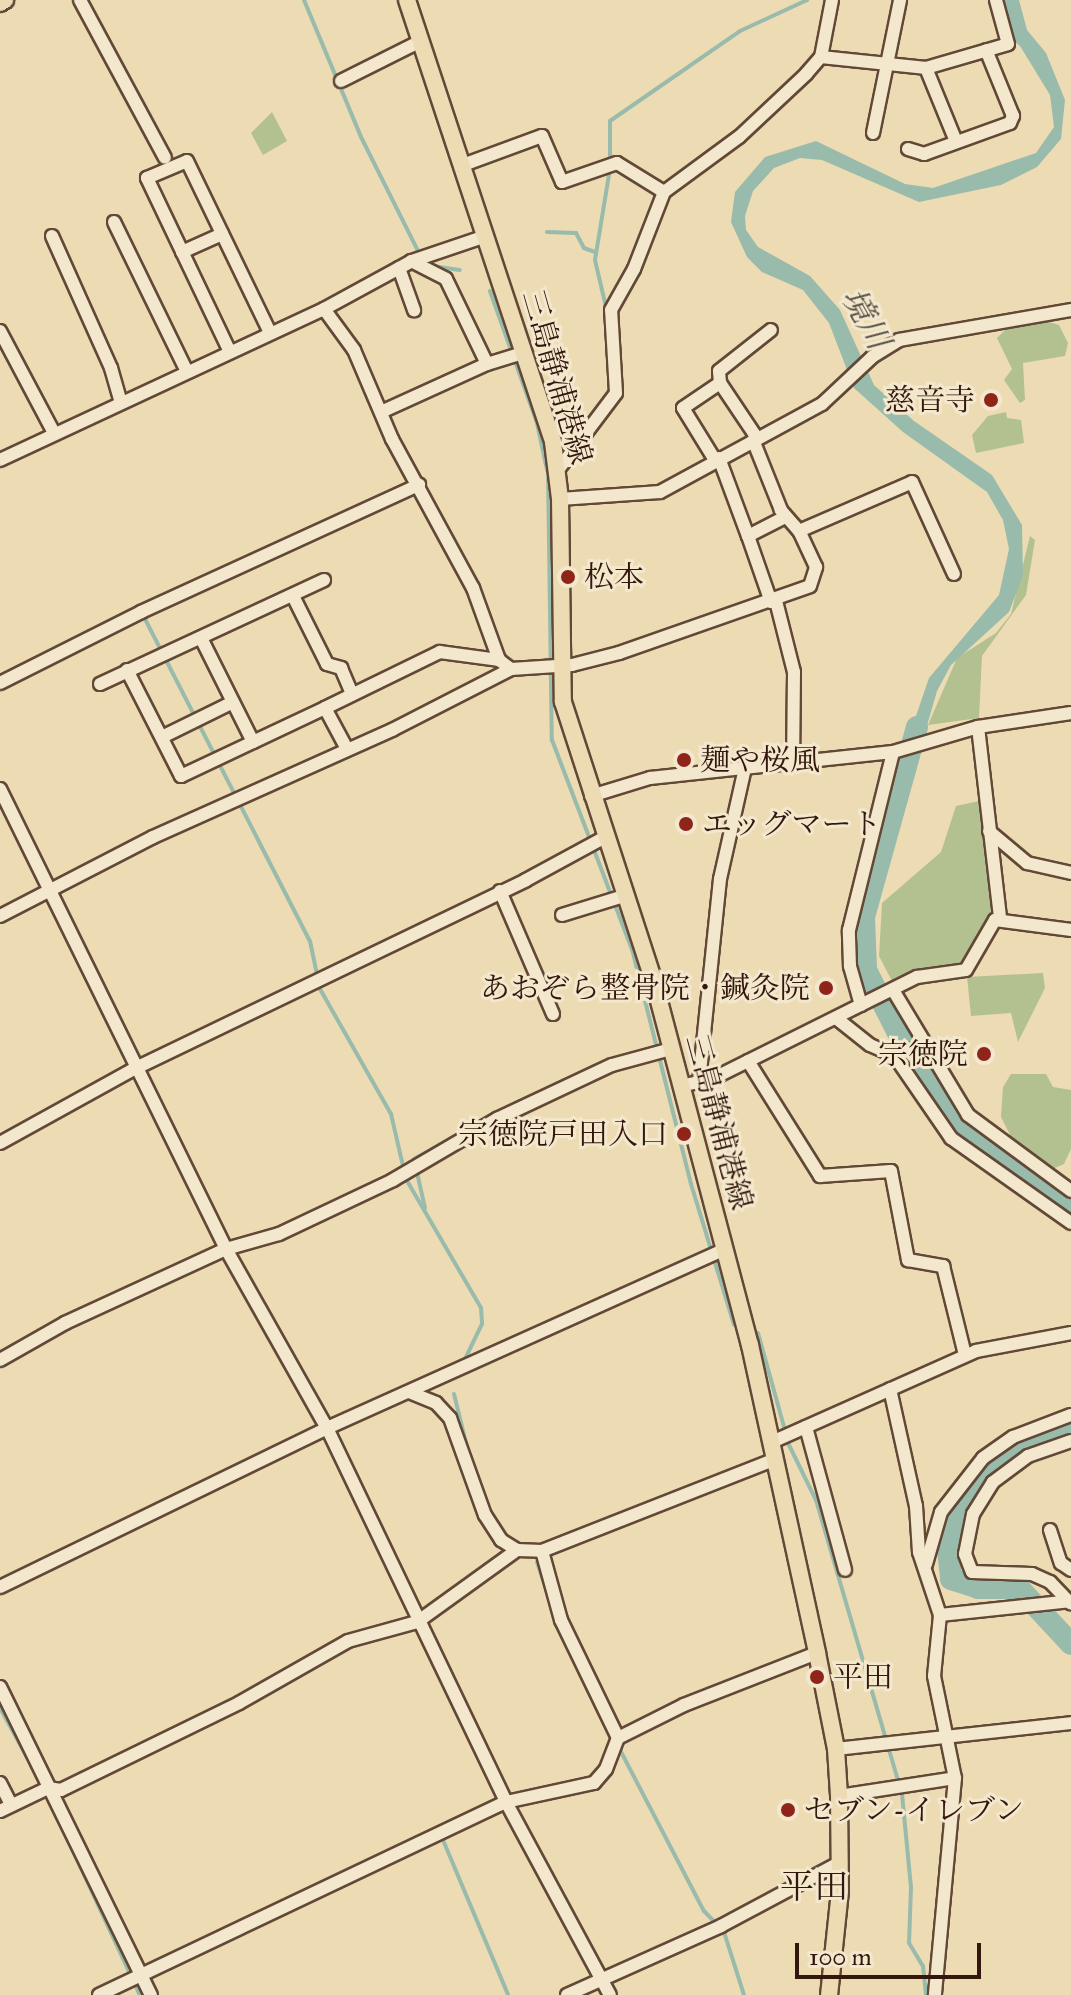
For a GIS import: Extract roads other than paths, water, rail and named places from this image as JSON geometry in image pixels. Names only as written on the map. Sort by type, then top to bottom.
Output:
[{"type":"main road","points":[[0,3],[5,0]]},
{"type":"main road","name":"三島静浦港線","points":[[407,0],[524,353],[558,470],[560,666],[567,715],[591,796],[627,895],[671,1049],[715,1253],[772,1442],[817,1653],[836,1749],[839,1796],[841,1862],[829,1995]]},
{"type":"street","points":[[80,0],[165,158]]},
{"type":"street","points":[[558,470],[616,393],[611,310],[634,269],[664,192],[739,137],[821,57],[832,0]]},
{"type":"street","points":[[873,133],[900,0]]},
{"type":"street","points":[[821,57],[926,68],[1008,44],[996,0]]},
{"type":"street","points":[[341,81],[421,41]]},
{"type":"street","points":[[955,139],[1010,123],[1008,101],[986,50]]},
{"type":"street","points":[[908,149],[924,154],[954,146],[955,139],[926,68]]},
{"type":"street","points":[[463,165],[542,136],[562,182],[617,163],[664,192]]},
{"type":"street","points":[[230,352],[147,178],[187,161],[270,333]]},
{"type":"street","points":[[114,222],[187,372]]},
{"type":"street","points":[[182,252],[222,234]]},
{"type":"street","points":[[52,236],[111,368],[121,402]]},
{"type":"street","points":[[0,460],[324,309],[405,264],[486,236]]},
{"type":"street","points":[[405,264],[414,310]]},
{"type":"street","points":[[405,264],[446,279],[487,364]]},
{"type":"street","points":[[324,309],[354,350],[381,412],[485,614],[499,660]]},
{"type":"street","points":[[560,499],[660,492],[822,404],[865,364],[899,340],[1071,310]]},
{"type":"street","points":[[0,916],[153,837],[347,749],[511,669],[560,666],[619,653],[774,602],[816,580],[816,567],[799,531],[785,517],[755,439],[720,383],[719,371],[771,330]]},
{"type":"street","points":[[0,331],[54,433]]},
{"type":"street","points":[[381,412],[487,364],[524,353]]},
{"type":"street","points":[[720,383],[683,408],[717,459],[774,602],[794,672],[793,764]]},
{"type":"street","points":[[799,531],[912,482],[954,574]]},
{"type":"street","points":[[0,683],[141,612],[419,485]]},
{"type":"street","points":[[748,536],[785,517]]},
{"type":"street","points":[[100,684],[324,580]]},
{"type":"street","points":[[293,596],[327,664],[341,668],[352,694]]},
{"type":"street","points":[[201,638],[253,742]]},
{"type":"street","points":[[127,670],[181,776],[440,652],[499,660],[511,669]]},
{"type":"street","points":[[162,737],[233,702]]},
{"type":"street","points":[[325,708],[347,749]]},
{"type":"street","points":[[591,796],[650,778],[897,751],[978,727],[1071,713]]},
{"type":"street","points":[[978,727],[1000,918]]},
{"type":"street","points":[[864,1003],[850,966],[849,930],[897,751]]},
{"type":"street","points":[[699,1082],[720,879],[745,768]]},
{"type":"street","points":[[0,789],[226,1249],[327,1428],[417,1622],[506,1802],[610,1995]]},
{"type":"street","points":[[989,831],[1027,863],[1071,873]]},
{"type":"street","points":[[0,1143],[136,1068],[607,836]]},
{"type":"street","points":[[500,891],[553,1014]]},
{"type":"street","points":[[562,915],[627,895]]},
{"type":"street","points":[[680,1086],[699,1082],[748,1061],[924,975],[966,970],[988,926],[1000,918],[1071,930]]},
{"type":"street","points":[[890,991],[922,1047],[975,1123],[1071,1191]]},
{"type":"street","points":[[836,1018],[870,1045],[896,1054],[922,1047]]},
{"type":"street","points":[[0,1360],[65,1323],[226,1249],[279,1234],[336,1207],[497,1119],[612,1065],[671,1049]]},
{"type":"street","points":[[896,1054],[951,1138],[1071,1223]]},
{"type":"street","points":[[748,1061],[820,1176],[891,1171],[908,1260],[943,1266],[965,1355]]},
{"type":"street","points":[[0,1587],[327,1428],[715,1253]]},
{"type":"street","points":[[772,1442],[992,1345],[1071,1333]]},
{"type":"street","points":[[890,1389],[914,1491],[924,1575],[940,1615],[933,1658],[955,1778],[935,1995]]},
{"type":"street","points":[[409,1392],[436,1403],[450,1418],[485,1515],[501,1540],[517,1550],[542,1551],[775,1459]]},
{"type":"street","points":[[924,1575],[941,1512],[961,1480],[1013,1437],[1071,1415]]},
{"type":"street","points":[[806,1427],[845,1570]]},
{"type":"street","points":[[1069,1602],[1032,1574],[972,1572],[965,1554],[973,1514],[993,1482],[1028,1456],[1071,1441]]},
{"type":"street","points":[[1050,1530],[1061,1563],[1071,1570]]},
{"type":"street","points":[[0,1783],[5,1808],[51,1789],[61,1790],[239,1703],[348,1641],[417,1622],[517,1550]]},
{"type":"street","points":[[542,1551],[561,1620],[618,1738]]},
{"type":"street","points":[[940,1615],[1069,1602]]},
{"type":"street","points":[[99,1995],[506,1802],[594,1783],[606,1769],[618,1738],[684,1705],[817,1653]]},
{"type":"street","points":[[0,1687],[151,1995]]},
{"type":"street","points":[[836,1749],[1071,1723]]},
{"type":"street","points":[[839,1796],[955,1778]]},
{"type":"street","points":[[567,1995],[721,1926],[841,1862]]},
{"type":"waterway","points":[[304,0],[361,137],[420,255]]},
{"type":"waterway","points":[[606,307],[595,260],[610,168],[610,121],[740,31],[807,0]]},
{"type":"waterway","points":[[547,232],[576,233],[584,248],[595,252]]},
{"type":"waterway","points":[[432,266],[460,270]]},
{"type":"waterway","points":[[490,291],[537,423],[547,470]]},
{"type":"waterway","points":[[548,469],[552,740],[632,949],[691,1184],[734,1325]]},
{"type":"waterway","points":[[145,619],[310,941],[320,989],[391,1114],[406,1179],[481,1308],[482,1324],[465,1359]]},
{"type":"waterway","name":"境川","points":[[917,727],[864,917],[866,970],[897,1031],[961,1128],[1071,1206]]},
{"type":"waterway","points":[[506,1108],[594,1066]]},
{"type":"waterway","points":[[425,1208],[414,1159],[477,1124]]},
{"type":"waterway","points":[[758,1333],[789,1445],[816,1500],[902,1794],[911,1887],[909,1943],[923,1966],[926,1995]]},
{"type":"waterway","points":[[454,1394],[467,1447]]},
{"type":"waterway","name":"境川","points":[[1071,1427],[1014,1449],[988,1466],[956,1513],[948,1549],[951,1579],[978,1588],[1019,1588],[1071,1644]]},
{"type":"waterway","points":[[537,1562],[551,1604]]},
{"type":"waterway","points":[[0,1708],[39,1779]]},
{"type":"waterway","points":[[618,1746],[704,1911],[724,1932],[744,1995]]},
{"type":"waterway","points":[[60,1823],[140,1995]]},
{"type":"waterway","points":[[443,1840],[508,1995]]},
{"type":"place","name":"慈音寺","points":[[991,400]]},
{"type":"place","name":"松本","points":[[568,577]]},
{"type":"place","name":"麺や桜風","points":[[684,760]]},
{"type":"place","name":"エッグマート","points":[[686,824]]},
{"type":"place","name":"あおぞら整骨院・鍼灸院","points":[[826,988]]},
{"type":"place","name":"宗徳院","points":[[984,1054]]},
{"type":"place","name":"宗徳院戸田入口","points":[[684,1134]]},
{"type":"place","name":"平田","points":[[817,1677]]},
{"type":"place","name":"セブン-イレブン","points":[[788,1810]]},
{"type":"district","name":"平田","points":[[814,1887]]}]
